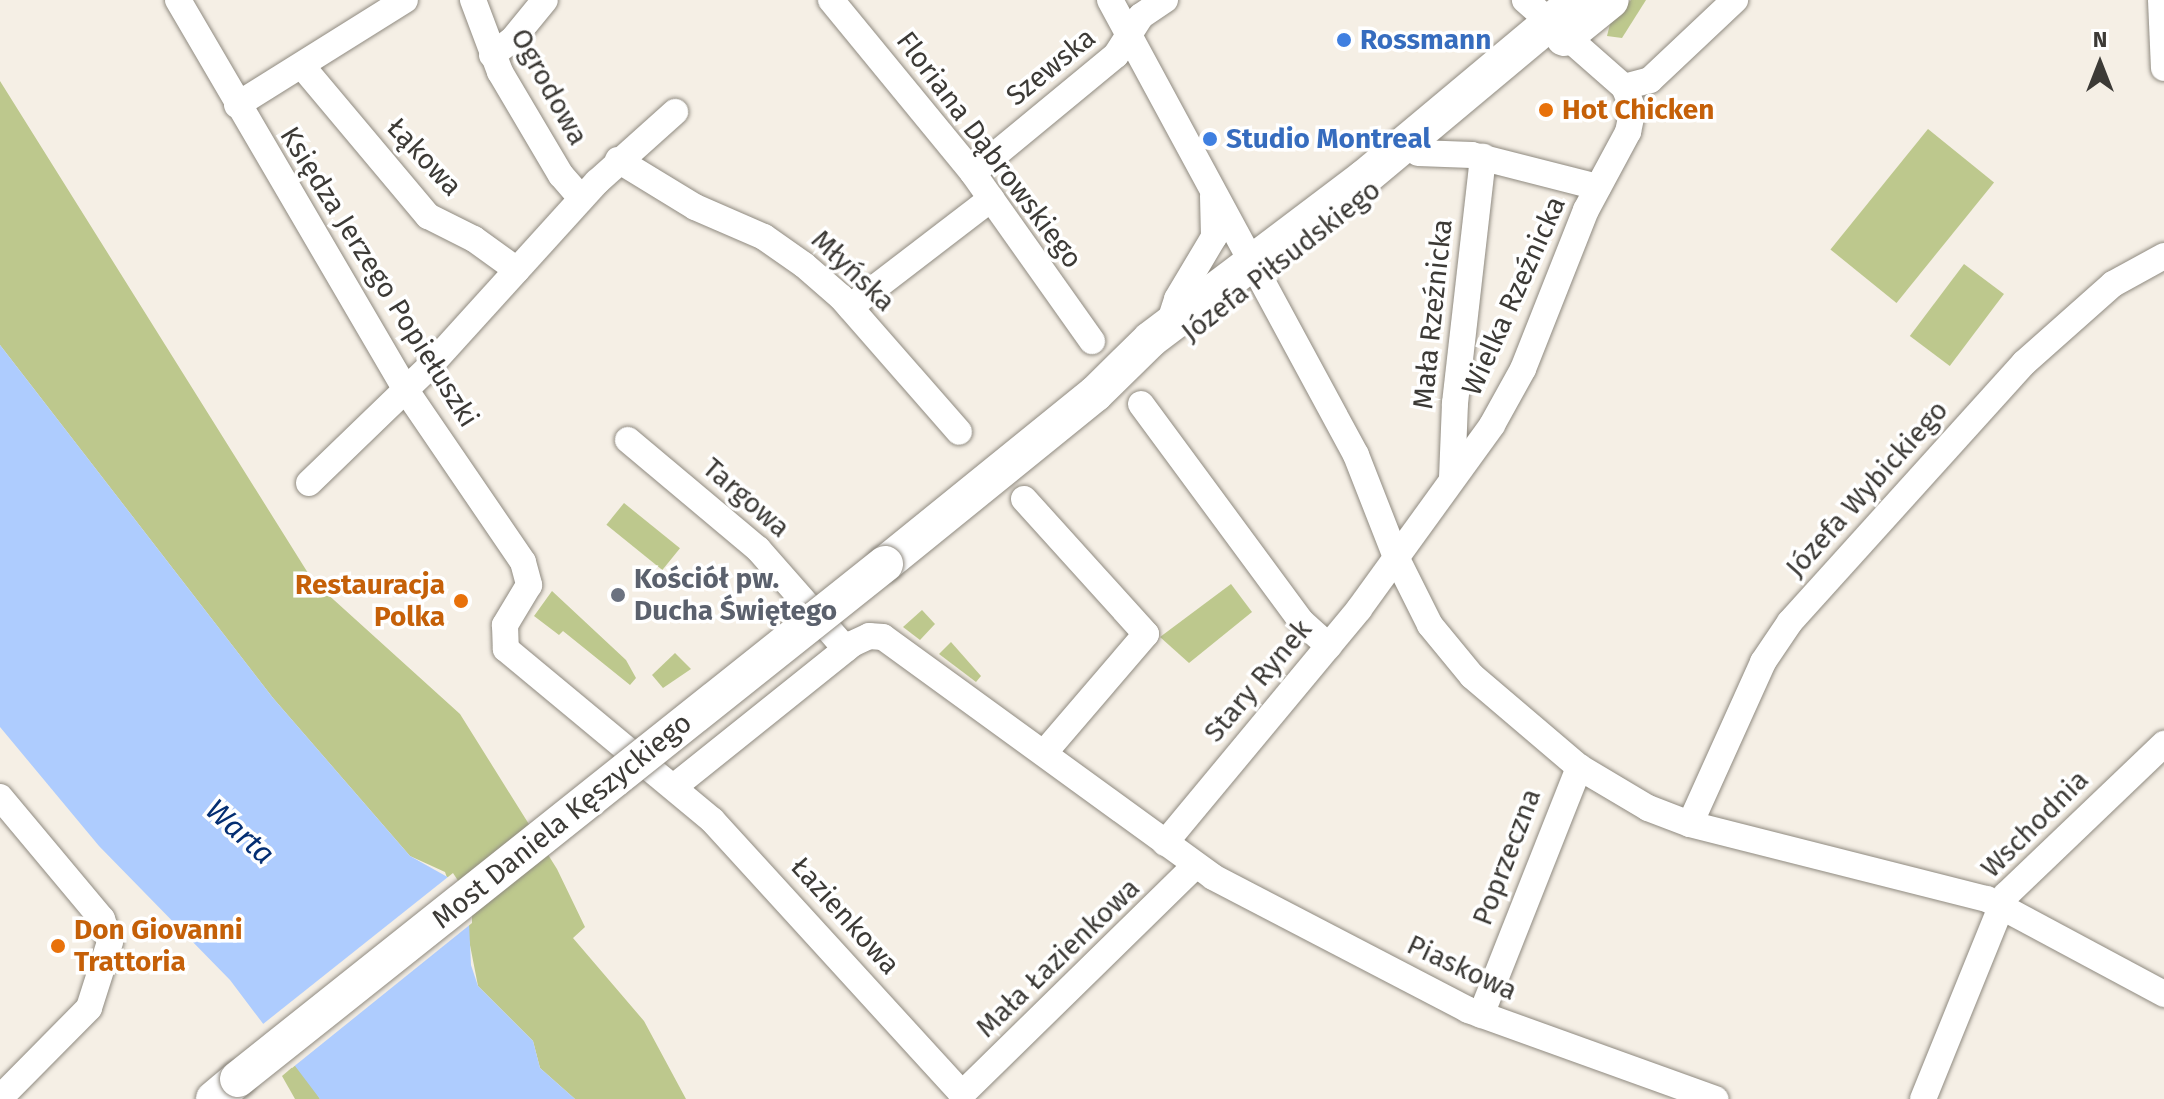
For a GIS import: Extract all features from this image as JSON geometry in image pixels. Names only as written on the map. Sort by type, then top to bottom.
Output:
[{"type":"street","name":"Księdza Jerzego Popiełuszki","points":[[178,0],[405,389],[523,562],[529,585]]},
{"type":"street","points":[[237,105],[405,0]]},
{"type":"street","name":"Ogrodowa","points":[[473,0],[492,55],[561,175],[581,198]]},
{"type":"street","points":[[492,55],[513,39],[545,0]]},
{"type":"street","name":"Floriana Dąbrowskiego","points":[[831,0],[973,173],[1092,341]]},
{"type":"street","points":[[1110,0],[1213,196],[1228,213],[1356,455],[1396,557],[1430,625],[1457,661],[1579,767],[1618,794],[1690,824],[1937,884],[2000,905],[2164,994]]},
{"type":"street","name":"Szewska","points":[[973,173],[1130,40],[1138,20],[1165,0]]},
{"type":"street","name":"Józefa Piłsudskiego","points":[[1095,394],[1149,364],[1255,269],[1545,21],[1577,0]]},
{"type":"street","name":"Józefa Piłsudskiego","points":[[885,564],[1095,394],[1169,324],[1255,269],[1418,153],[1545,21],[1611,0]]},
{"type":"street","points":[[1545,21],[1624,87],[1650,80],[1735,0]]},
{"type":"street","points":[[2161,0],[2164,68]]},
{"type":"street","name":"Łąkowa","points":[[302,66],[428,216],[474,239],[517,270]]},
{"type":"street","name":"Wielka Rzeźnicka","points":[[1396,557],[1515,385],[1598,187],[1632,123],[1632,101],[1624,87]]},
{"type":"street","points":[[309,483],[405,389],[618,160],[675,112]]},
{"type":"street","points":[[1418,153],[1483,157],[1598,187]]},
{"type":"street","name":"Mała Rzeźnicka","points":[[1452,478],[1455,403],[1483,157]]},
{"type":"street","name":"Młyńska","points":[[618,160],[675,194],[774,243],[850,307],[959,432]]},
{"type":"street","points":[[1169,324],[1177,299],[1214,237],[1213,196]]},
{"type":"street","points":[[850,307],[991,199]]},
{"type":"street","name":"Józefa Wybickiego","points":[[1690,824],[1763,662],[1790,622],[2024,363],[2113,284],[2164,256]]},
{"type":"street","points":[[1141,404],[1302,622],[1329,646]]},
{"type":"street","name":"Targowa","points":[[628,440],[774,565],[846,649]]},
{"type":"street","points":[[1024,499],[1146,634],[1038,748]]},
{"type":"street","name":"Stary Rynek","points":[[1165,843],[1329,646],[1396,557]]},
{"type":"street","name":"Most Daniela Kęszyckiego","points":[[226,1089],[885,564]]},
{"type":"street","name":"Łazienkowa","points":[[529,585],[505,625],[506,649],[675,786],[747,856],[962,1094]]},
{"type":"street","points":[[675,786],[846,649],[869,636],[890,641],[1195,866]]},
{"type":"street","name":"Wschodnia","points":[[1923,1099],[2000,905],[2033,865],[2164,744]]},
{"type":"street","name":"Poprzeczna","points":[[1481,1015],[1579,767]]},
{"type":"street","points":[[0,797],[102,919],[110,942],[89,1008],[0,1098]]},
{"type":"street","name":"Piaskowa","points":[[1195,866],[1481,1015],[1703,1097]]},
{"type":"street","name":"Mała Łazienkowa","points":[[962,1094],[1195,866]]},
{"type":"green space","points":[[1631,0],[1646,0],[1622,38],[1607,36],[1612,16]]},
{"type":"green space","points":[[0,81],[313,581],[460,714],[557,869],[585,927],[573,938],[644,1021],[686,1099],[575,1099],[540,1068],[533,1041],[478,986],[469,940],[445,872],[410,856],[273,698],[0,345]]},
{"type":"green space","points":[[1928,129],[1994,182],[1897,303],[1830,249]]},
{"type":"green space","points":[[1964,264],[2004,294],[1950,366],[1910,336]]},
{"type":"green space","points":[[624,503],[680,548],[662,570],[606,525]]},
{"type":"green space","points":[[1231,584],[1252,612],[1189,663],[1160,637]]},
{"type":"green space","points":[[552,591],[626,660],[636,678],[630,685],[563,631],[559,635],[534,616]]},
{"type":"green space","points":[[922,610],[935,624],[920,640],[903,627]]},
{"type":"green space","points":[[951,642],[981,676],[976,682],[939,654]]},
{"type":"green space","points":[[675,653],[691,669],[663,688],[652,675]]},
{"type":"green space","points":[[295,1065],[320,1099],[295,1099],[282,1076]]},
{"type":"water","name":"Warta","points":[[0,345],[273,698],[410,856],[460,884],[468,903],[471,965],[478,986],[533,1041],[540,1068],[575,1099],[320,1099],[230,980],[99,846],[0,727]]},
{"type":"pier","points":[[453,873],[472,902],[472,923],[292,1068],[258,1028]]},
{"type":"place","name":"Rossmann","points":[[1344,40]]},
{"type":"place","name":"Hot Chicken","points":[[1546,110]]},
{"type":"place","name":"Studio Montreal","points":[[1210,139]]},
{"type":"place","name":"Kościół pw. Ducha Świętego","points":[[618,595]]},
{"type":"place","name":"Restauracja Polka","points":[[461,601]]},
{"type":"place","name":"Don Giovanni Trattoria","points":[[58,946]]}]
